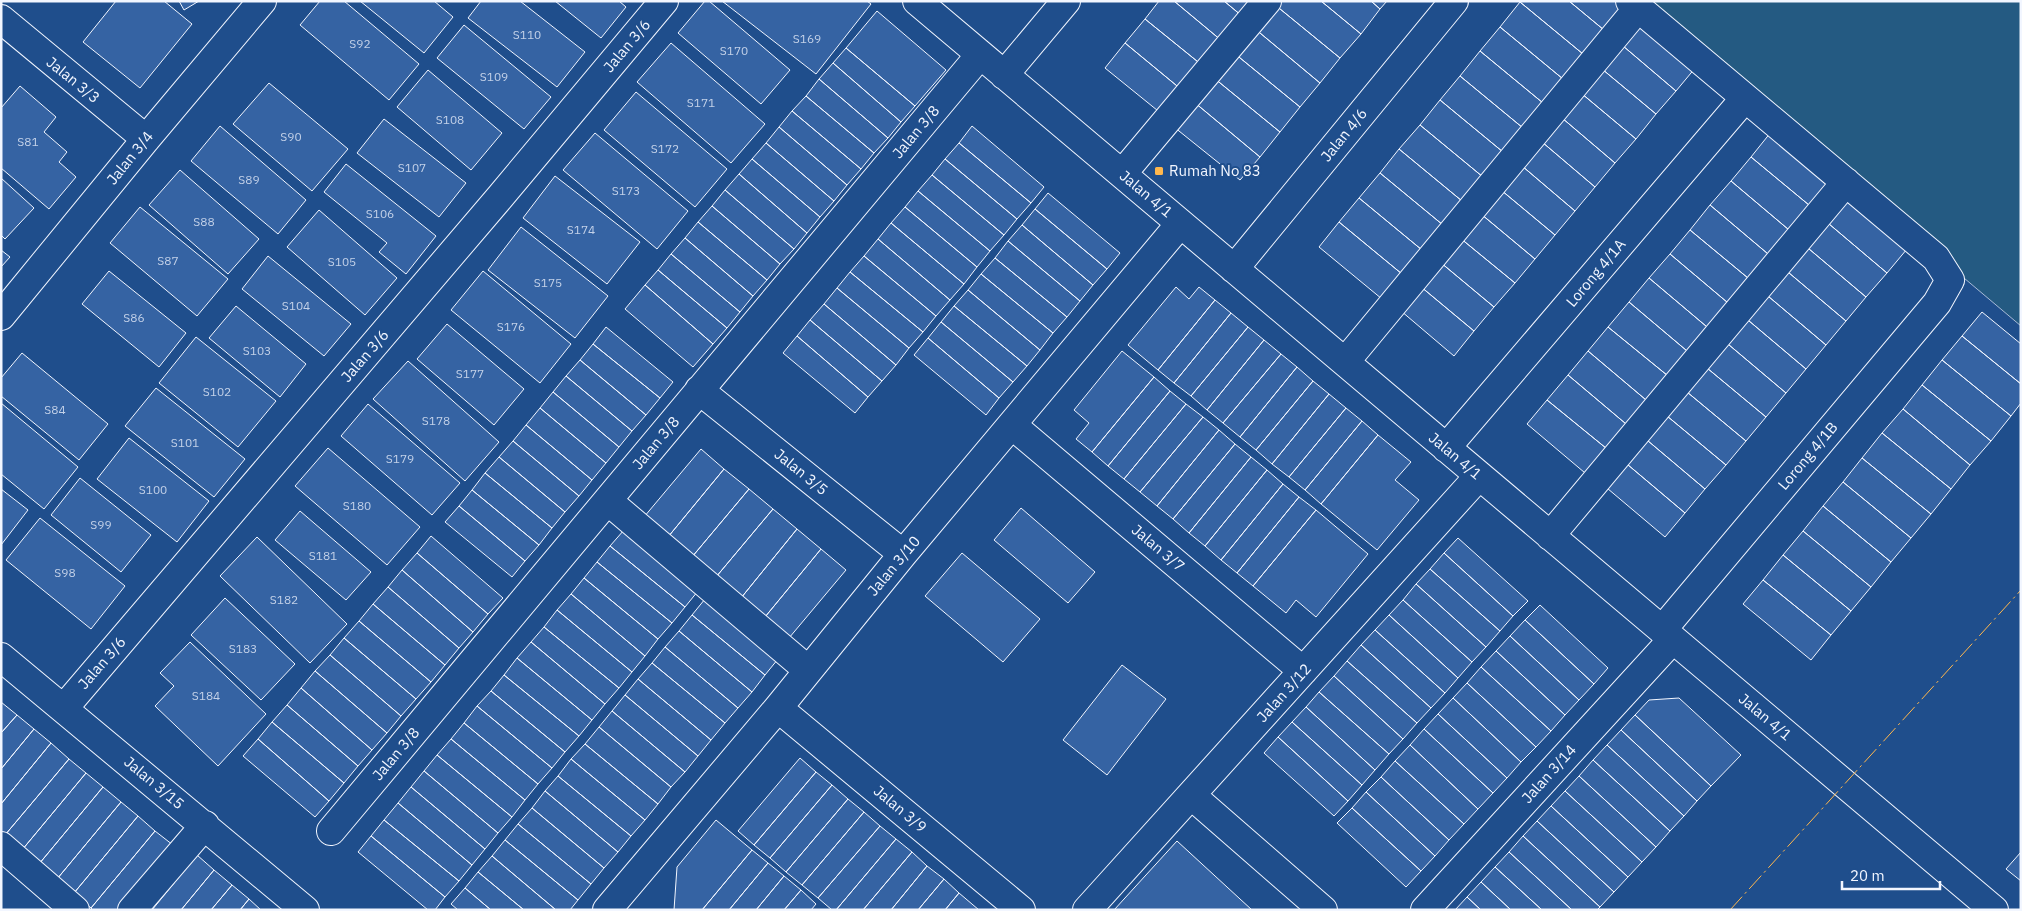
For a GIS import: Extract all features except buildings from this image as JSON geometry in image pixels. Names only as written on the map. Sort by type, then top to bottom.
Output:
[{"type":"street","name":"Jalan 3/4","points":[[1,316],[262,1]]},
{"type":"street","name":"Jalan 3/6","points":[[64,708],[664,1]]},
{"type":"street","name":"Jalan 4/1","points":[[917,1],[1994,910]]},
{"type":"street","points":[[1004,75],[1066,1]]},
{"type":"street","points":[[1122,174],[1267,1]]},
{"type":"street","name":"Jalan 4/6","points":[[1234,268],[1454,1]]},
{"type":"street","points":[[1345,362],[1634,5],[1846,182],[1550,536]]},
{"type":"street","name":"Jalan 3/3","points":[[1,20],[146,139]]},
{"type":"street","name":"Jalan 3/8","points":[[331,831],[980,55]]},
{"type":"street","name":"Lorong 4/1A","points":[[1446,448],[1745,98]]},
{"type":"street","name":"Lorong 4/1B","points":[[1668,635],[1937,303],[1950,280],[1936,258],[1846,182]]},
{"type":"street","name":"Jalan 3/10","points":[[616,907],[903,554],[1180,224]]},
{"type":"street","name":"Jalan 3/5","points":[[699,390],[903,554]]},
{"type":"street","name":"Jalan 3/7","points":[[1012,425],[1303,671]]},
{"type":"street","name":"Jalan 3/12","points":[[1093,908],[1191,795],[1479,476]]},
{"type":"street","points":[[608,501],[808,670]]},
{"type":"street","name":"Jalan 3/14","points":[[1425,910],[1668,635]]},
{"type":"street","name":"Jalan 3/15","points":[[1,657],[305,910]]},
{"type":"street","name":"Jalan 3/9","points":[[778,708],[1021,910]]},
{"type":"street","points":[[1191,795],[1323,910]]},
{"type":"street","points":[[132,910],[205,825]]},
{"type":"street","points":[[1,846],[75,910]]},
{"type":"shaded area","points":[[1635,1],[2021,1],[2021,326]]},
{"type":"power","points":[[1730,910],[2021,590]]},
{"type":"place","name":"Rumah No 83","points":[[1159,171]]}]
